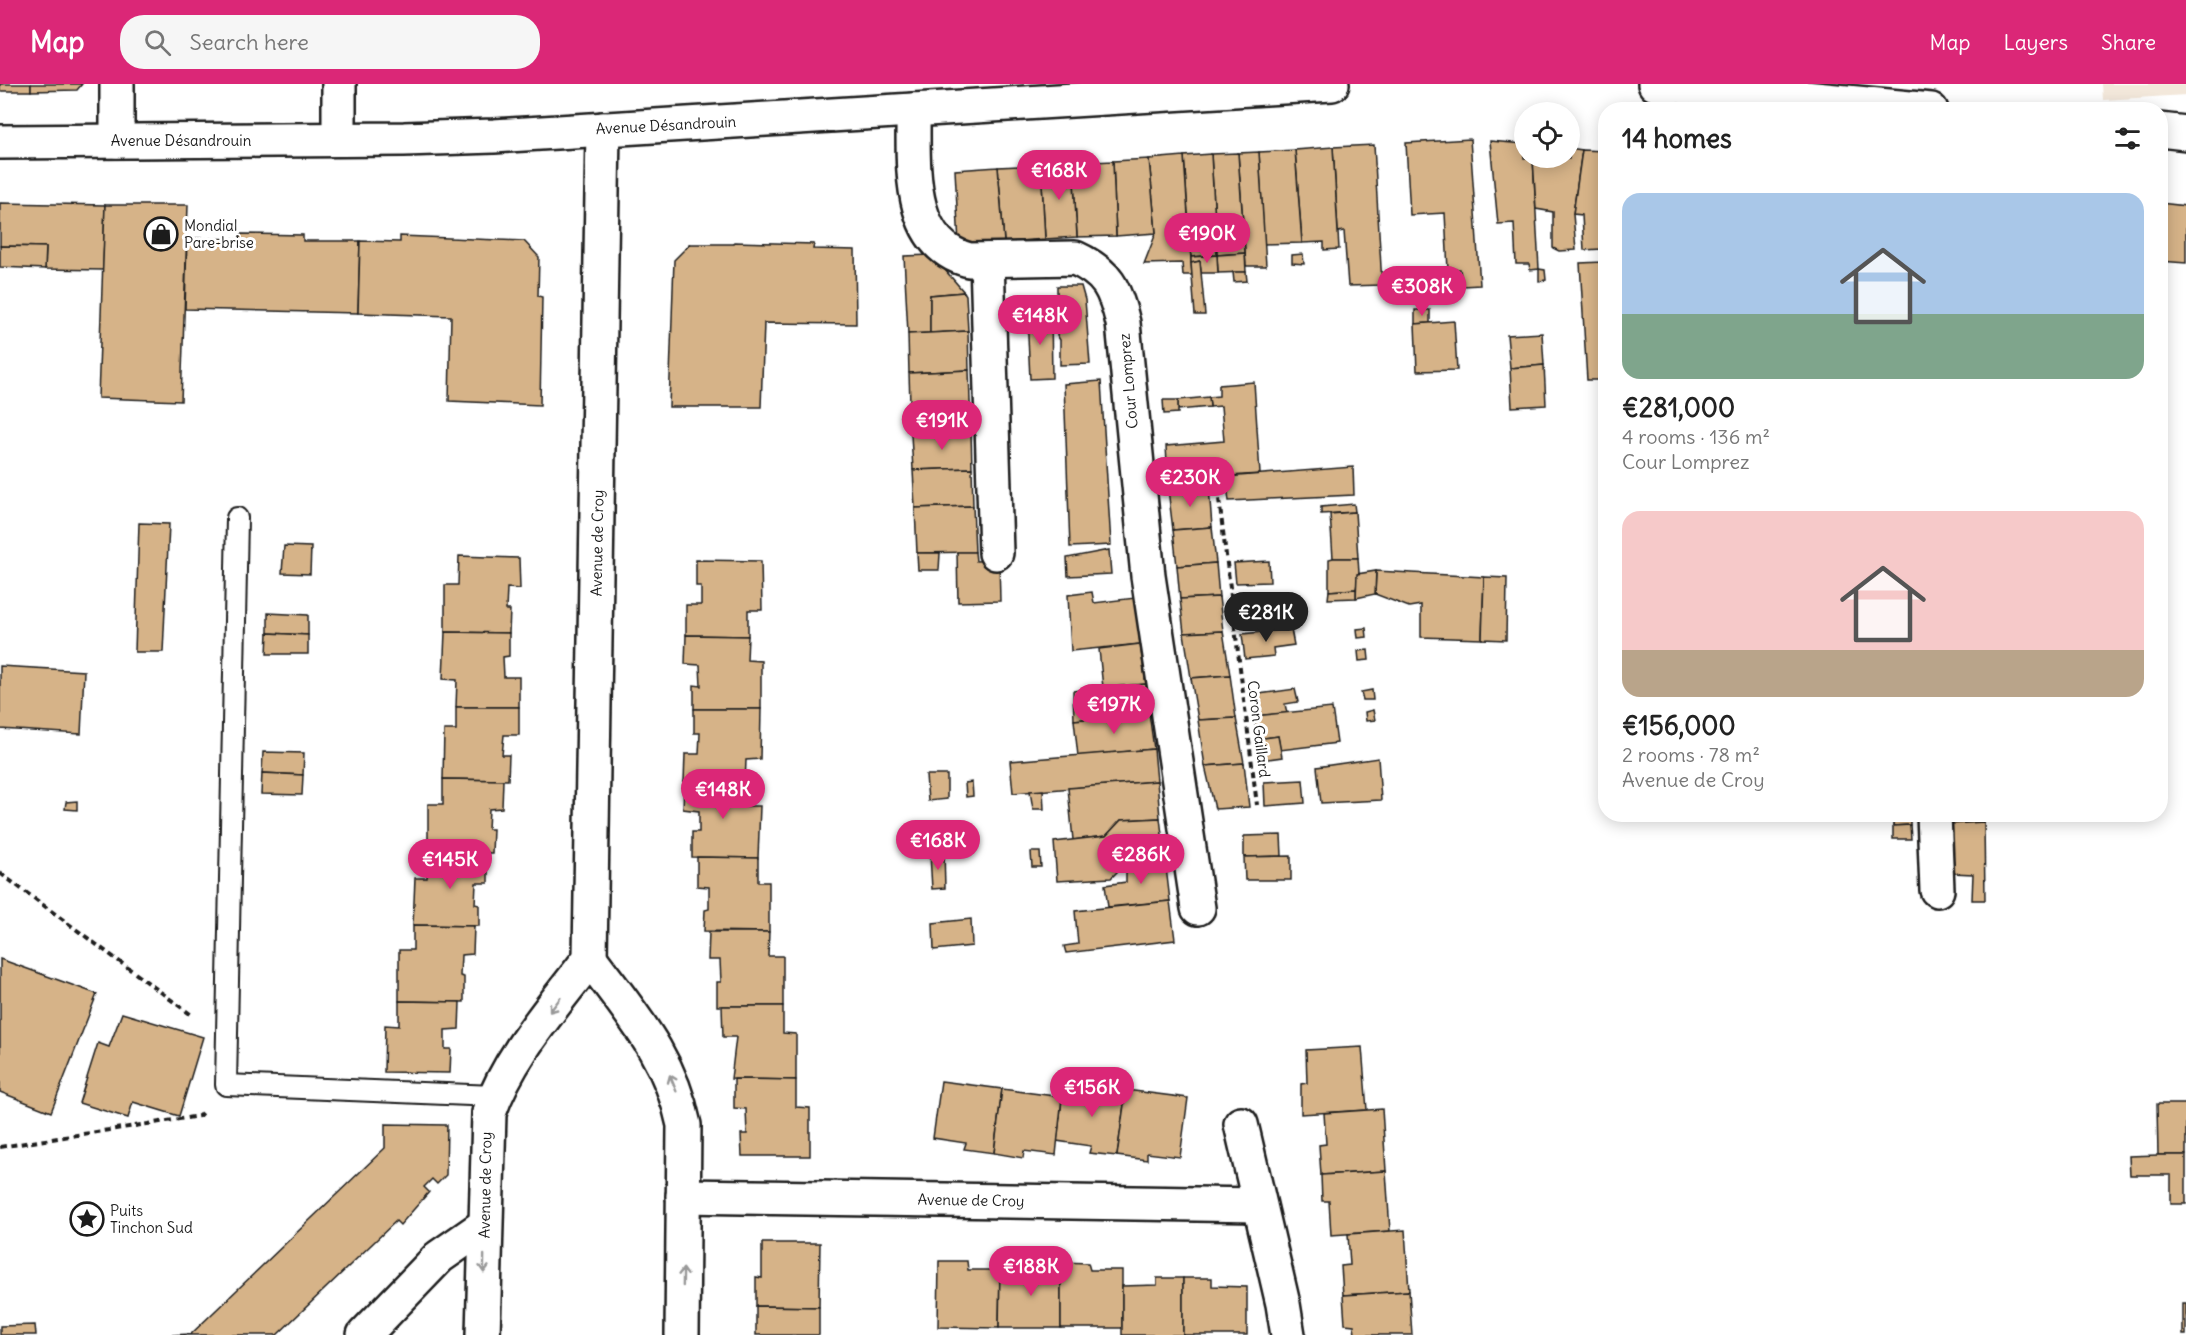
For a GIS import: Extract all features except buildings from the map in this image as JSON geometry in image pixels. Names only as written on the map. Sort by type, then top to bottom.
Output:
[{"type":"street","points":[[117,84],[117,141]]},
{"type":"street","points":[[339,84],[339,139]]},
{"type":"street","name":"Avenue Désandrouin","points":[[0,142],[404,139],[1332,84]]},
{"type":"street","points":[[1655,84],[1842,102]]},
{"type":"street","name":"Cour Lomprez","points":[[913,110],[915,186],[924,220],[935,237],[957,257],[987,260],[1075,258],[1090,264],[1113,286],[1123,323],[1148,576],[1198,908]]},
{"type":"street","name":"Avenue de Croy","points":[[483,1335],[486,1127],[494,1096],[517,1056],[590,958],[603,129]]},
{"type":"street","points":[[2168,131],[2186,133]]},
{"type":"street","points":[[987,260],[996,553]]},
{"type":"street","points":[[1934,822],[1937,890]]},
{"type":"street","points":[[590,958],[655,1047],[672,1079],[684,1125],[682,1335]]},
{"type":"street","points":[[1241,1124],[1283,1304],[1288,1335]]},
{"type":"street","name":"Avenue de Croy","points":[[683,1196],[1259,1205]]},
{"type":"street","points":[[364,1335],[439,1257],[484,1225]]},
{"type":"lane","points":[[237,518],[226,1085],[494,1096]]},
{"type":"path","name":"Coron Gaillard","points":[[1138,489],[1217,483],[1257,805]]},
{"type":"path","points":[[0,873],[227,1042]]},
{"type":"path","points":[[0,1147],[199,1116],[226,1085]]},
{"type":"shaded area","points":[[2102,84],[2186,84],[2186,95],[2103,100]]},
{"type":"place","name":"Mondial Pare-brise","points":[[161,234]]},
{"type":"place","name":"Puits Tinchon Sud","points":[[87,1219]]}]
